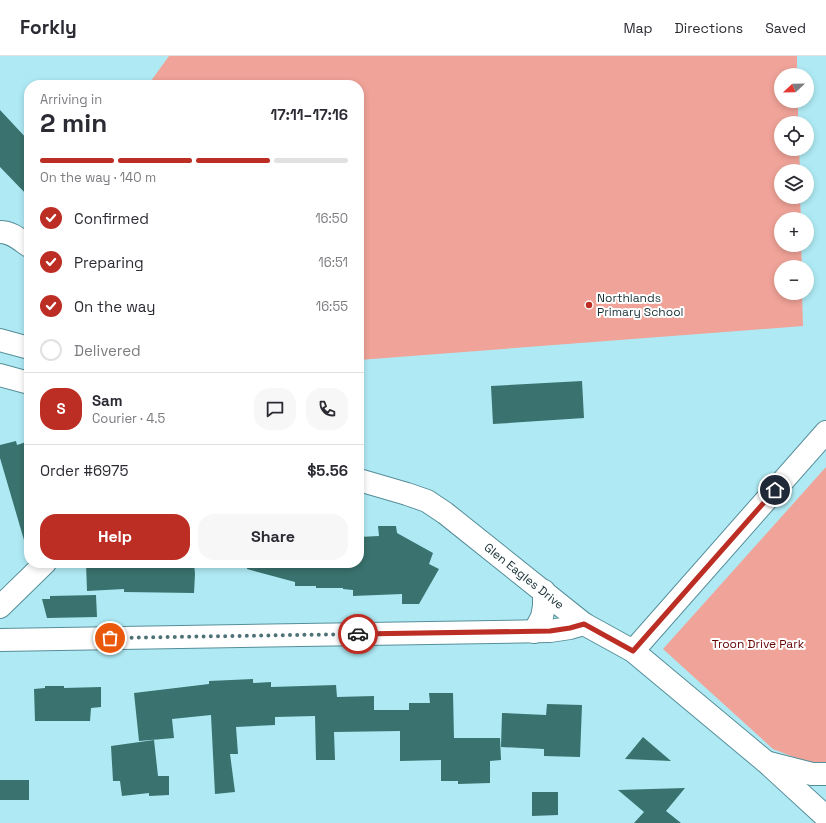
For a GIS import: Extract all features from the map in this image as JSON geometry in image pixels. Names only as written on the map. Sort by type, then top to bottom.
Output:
[{"type":"street","points":[[0,232],[14,235],[24,242]]},
{"type":"street","points":[[0,340],[24,347]]},
{"type":"street","points":[[0,375],[24,382]]},
{"type":"street","points":[[633,651],[826,432]]},
{"type":"street","name":"Glen Eagles Drive","points":[[364,481],[427,501],[445,513],[584,624],[633,651],[766,762],[826,817]]},
{"type":"street","points":[[0,608],[40,568]]},
{"type":"street","points":[[534,632],[542,617],[544,591]]},
{"type":"street","points":[[0,640],[534,632],[570,628],[584,624]]},
{"type":"street","points":[[766,762],[806,773],[826,774]]},
{"type":"green space","name":"Northlands Primary School","points":[[169,56],[797,56],[797,68],[774,68],[774,108],[798,108],[798,116],[774,116],[774,156],[799,156],[800,164],[774,164],[774,204],[800,204],[801,212],[774,212],[774,252],[801,252],[802,260],[774,260],[774,300],[802,300],[803,326],[364,360],[364,80],[152,80]]},
{"type":"green space","name":"Troon Drive Park","points":[[826,467],[826,764],[817,766],[773,749],[663,649]]},
{"type":"building","points":[[0,110],[24,136],[24,192],[0,167]]},
{"type":"building","points":[[582,381],[584,418],[493,424],[491,386]]},
{"type":"building","points":[[16,441],[17,445],[24,443],[24,540],[0,458],[0,445]]},
{"type":"building","points":[[378,526],[396,526],[397,533],[433,553],[429,564],[439,569],[419,604],[402,604],[402,594],[353,596],[353,590],[343,588],[295,586],[295,582],[247,569],[364,568],[364,537],[379,536]]},
{"type":"building","points":[[86,568],[194,568],[194,593],[124,592],[124,589],[87,591]]},
{"type":"building","points":[[96,595],[97,617],[47,618],[42,599],[50,599],[50,596]]},
{"type":"building","points":[[253,679],[253,683],[271,682],[271,687],[336,685],[337,697],[374,696],[374,710],[409,710],[409,703],[430,703],[429,693],[453,693],[454,738],[500,738],[501,760],[490,761],[490,783],[458,784],[458,781],[441,781],[441,760],[400,761],[400,731],[334,732],[335,760],[316,760],[315,716],[275,717],[275,725],[236,727],[238,754],[230,754],[235,792],[215,794],[211,715],[172,719],[174,738],[139,741],[134,693],[209,684],[209,681]]},
{"type":"building","points":[[45,686],[64,686],[64,688],[101,687],[101,707],[91,708],[90,721],[35,721],[34,689],[45,688]]},
{"type":"building","points":[[547,704],[582,705],[580,757],[544,756],[544,749],[501,747],[502,713],[546,715]]},
{"type":"building","points":[[643,737],[671,761],[625,759]]},
{"type":"building","points":[[154,740],[158,776],[169,776],[169,795],[149,796],[149,793],[122,796],[120,781],[113,781],[111,746]]},
{"type":"building","points":[[0,780],[29,780],[29,800],[0,800]]},
{"type":"building","points":[[685,788],[666,811],[681,823],[634,823],[644,812],[618,790]]},
{"type":"building","points":[[532,792],[558,792],[558,815],[532,816]]},
{"type":"way so far","points":[[110,638],[358,634]]},
{"type":"place","name":"Northlands Primary School","points":[[589,305]]},
{"type":"route","points":[[358,634],[550,631],[584,624],[633,651],[775,490]]}]
